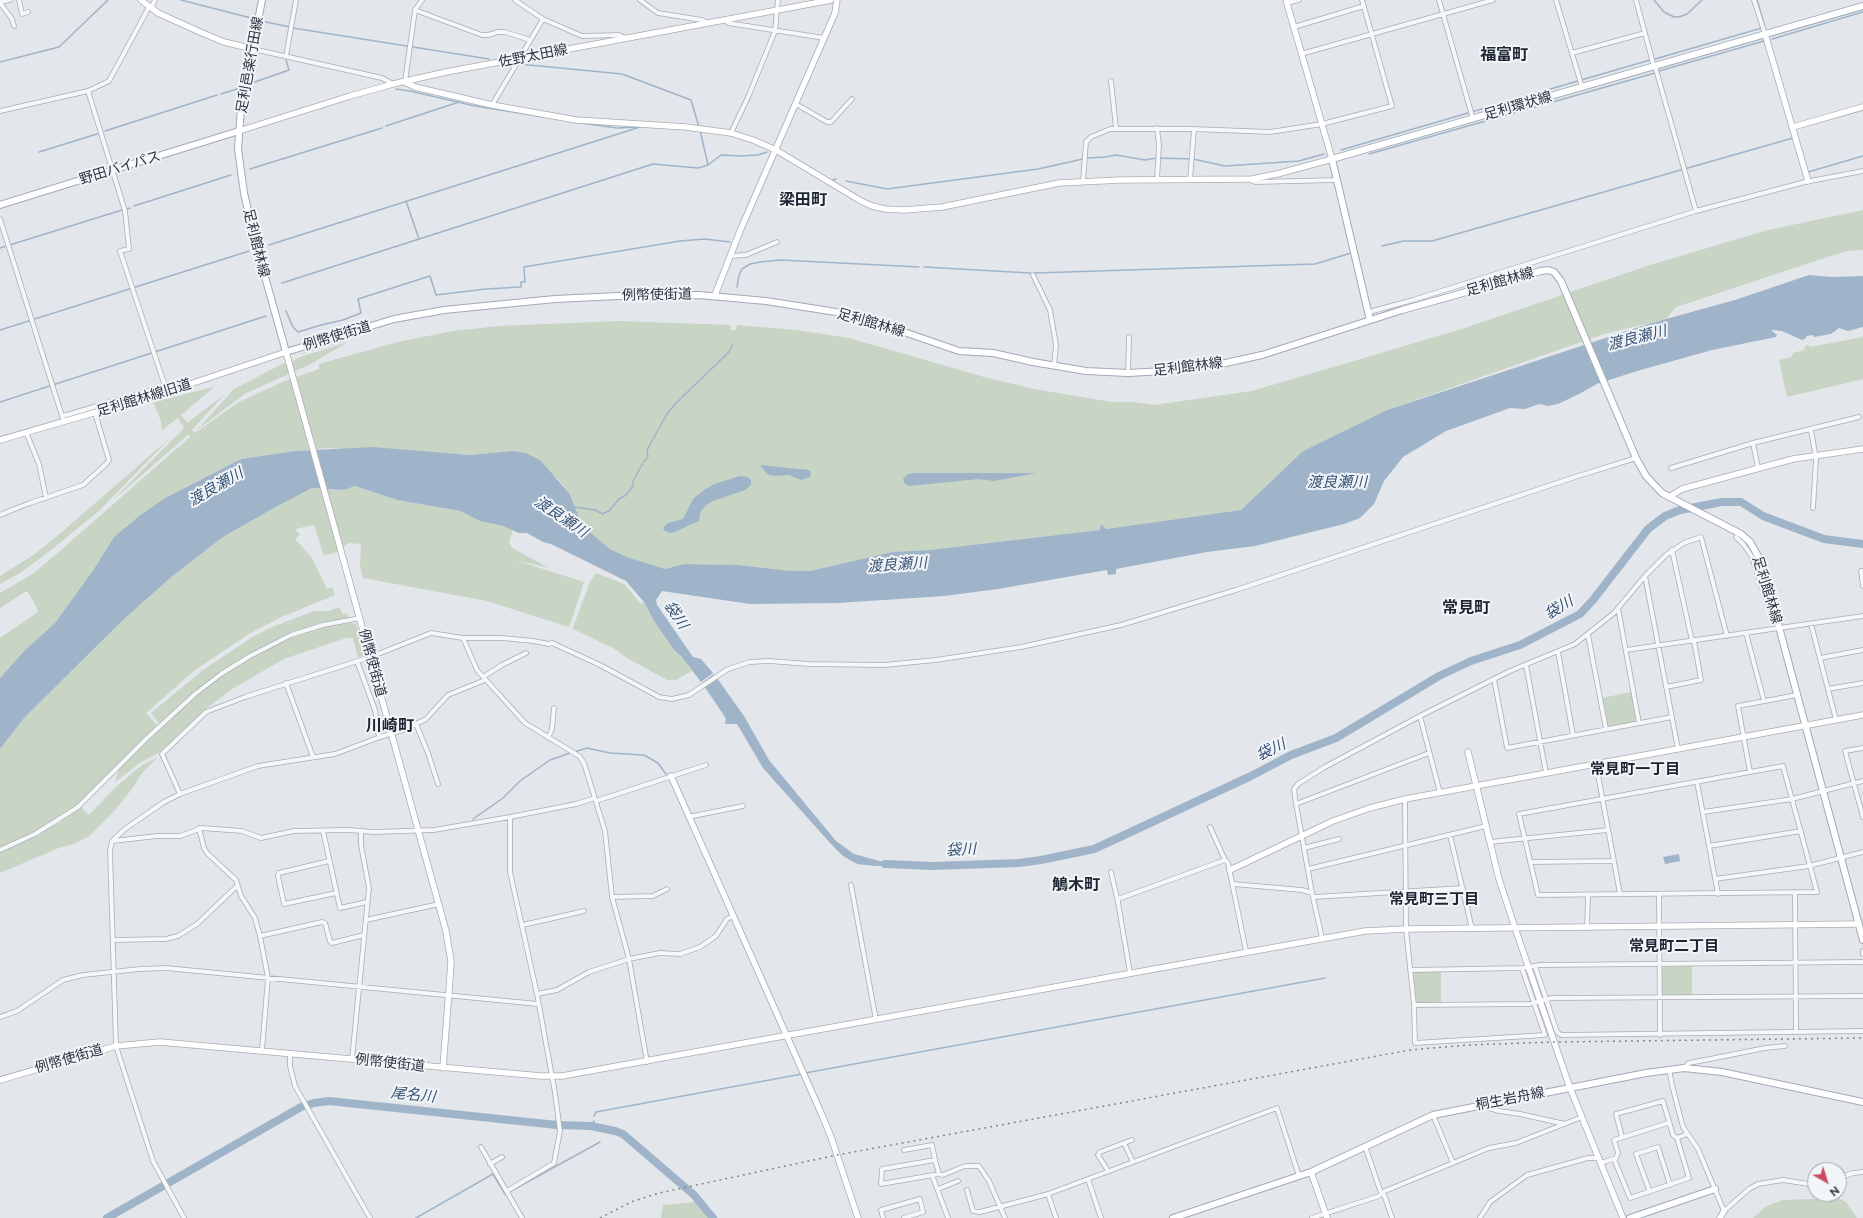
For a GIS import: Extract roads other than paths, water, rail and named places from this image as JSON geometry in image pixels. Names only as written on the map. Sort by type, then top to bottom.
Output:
[{"type":"main road","name":"足利邑楽行田線","points":[[239,131],[241,108],[262,0]]},
{"type":"main road","name":"足利環状線","points":[[1332,159],[1863,6]]},
{"type":"main road","name":"野田バイパス","points":[[0,205],[239,131]]},
{"type":"main road","name":"足利館林線","points":[[239,131],[240,168],[255,241],[280,335],[286,352]]},
{"type":"main road","points":[[1332,159],[1370,320]]},
{"type":"main road","name":"足利館林線","points":[[715,296],[766,301],[836,312],[904,332],[952,350],[993,353],[1086,371],[1128,373],[1186,369],[1242,360],[1321,337],[1402,310],[1544,270],[1551,271],[1558,276],[1636,456],[1649,481],[1658,490],[1670,497],[1730,527],[1750,542],[1755,552],[1773,604],[1840,859],[1861,924]]},
{"type":"main road","name":"例幣使街道","points":[[286,352],[394,320],[444,310],[518,302],[618,296],[715,296]]},
{"type":"main road","points":[[1861,924],[1863,940]]},
{"type":"main road","name":"桐生岩舟線","points":[[1173,1218],[1311,1172],[1433,1115],[1669,1069],[1684,1068],[1722,1072],[1863,1102]]},
{"type":"main road","points":[[1630,1218],[1715,1189]]},
{"type":"street","points":[[10,0],[0,2],[12,19],[14,26]]},
{"type":"street","points":[[19,0],[22,14],[28,12]]},
{"type":"street","points":[[141,0],[150,7],[200,32],[224,42],[382,78],[394,84]]},
{"type":"street","points":[[0,111],[88,91],[109,81],[155,0]]},
{"type":"street","points":[[286,56],[296,0]]},
{"type":"street","points":[[422,0],[415,10],[405,82],[415,87],[492,105],[588,122],[686,127],[731,133],[753,140],[776,150],[861,201],[872,206],[885,209],[904,210],[942,207],[1039,186],[1083,182],[1252,179],[1277,174],[1332,159],[1286,2],[1299,0]]},
{"type":"street","points":[[515,0],[543,19],[582,36],[619,35],[626,38]]},
{"type":"street","points":[[640,0],[658,12],[702,20],[708,23]]},
{"type":"street","points":[[731,133],[749,95],[775,31],[778,0]]},
{"type":"street","name":"佐野太田線","points":[[239,131],[394,84],[520,58],[831,0]]},
{"type":"street","points":[[715,296],[730,256],[835,13],[837,0]]},
{"type":"street","points":[[1083,182],[1086,142],[1091,137],[1116,128],[1270,132],[1322,124],[1392,106],[1362,0]]},
{"type":"street","points":[[1438,0],[1473,119]]},
{"type":"street","points":[[1302,54],[1493,0]]},
{"type":"street","points":[[1556,0],[1582,87]]},
{"type":"street","points":[[1636,0],[1696,211]]},
{"type":"street","points":[[1754,0],[1808,181]]},
{"type":"street","points":[[1294,28],[1364,6]]},
{"type":"street","points":[[415,10],[482,34],[488,35],[498,32],[506,32],[530,40]]},
{"type":"street","points":[[492,105],[543,19]]},
{"type":"street","points":[[726,20],[728,23],[824,38]]},
{"type":"street","points":[[1572,53],[1645,33]]},
{"type":"street","points":[[1111,81],[1116,128]]},
{"type":"street","points":[[0,219],[63,418],[165,386],[120,251],[129,248],[125,211],[88,91]]},
{"type":"street","points":[[796,104],[827,122],[831,122],[852,99]]},
{"type":"street","points":[[1793,128],[1863,107]]},
{"type":"street","points":[[1156,180],[1159,145],[1157,128]]},
{"type":"street","points":[[1190,180],[1194,129]]},
{"type":"street","points":[[1369,312],[1413,300],[1696,211],[1808,181],[1863,171]]},
{"type":"street","points":[[1252,179],[1256,182],[1338,180]]},
{"type":"street","points":[[730,256],[746,255],[777,242]]},
{"type":"street","points":[[1033,275],[1050,310],[1056,345],[1054,366]]},
{"type":"street","points":[[1128,337],[1128,373]]},
{"type":"street","name":"足利館林線旧道","points":[[0,440],[63,418],[95,413],[172,390],[286,352]]},
{"type":"street","name":"例幣使街道","points":[[0,1080],[116,1046],[160,1042],[262,1050],[443,1068],[450,995],[451,961],[449,946],[419,830],[286,352]]},
{"type":"street","points":[[0,515],[83,485],[109,460],[95,413]]},
{"type":"street","points":[[1671,468],[1754,443],[1859,417]]},
{"type":"street","points":[[1811,430],[1815,455],[1813,508]]},
{"type":"street","points":[[26,432],[39,464],[46,498]]},
{"type":"street","points":[[1754,443],[1758,468]]},
{"type":"street","points":[[1670,497],[1682,489],[1793,459],[1863,449]]},
{"type":"street","points":[[378,654],[431,633],[463,638],[502,638],[528,640],[549,644],[552,643],[600,665],[652,693],[665,698],[682,697],[704,686],[716,676],[733,666],[750,662],[769,661],[803,664],[884,665],[914,663],[1021,647],[1121,625],[1191,604],[1636,456]]},
{"type":"street","points":[[1322,938],[1296,804],[1294,788],[1298,784],[1325,767],[1420,716],[1526,664],[1558,652],[1588,635],[1618,608],[1645,576],[1672,550],[1701,537],[1727,636]]},
{"type":"street","points":[[1736,537],[1752,557],[1767,603],[1773,604]]},
{"type":"street","points":[[1666,686],[1701,680],[1672,550]]},
{"type":"street","points":[[1863,571],[1861,571],[1863,586]]},
{"type":"street","points":[[1645,576],[1678,749]]},
{"type":"street","points":[[1618,608],[1639,723]]},
{"type":"street","points":[[1626,650],[1863,616]]},
{"type":"street","points":[[0,850],[35,834],[78,807],[147,738],[195,694],[221,674],[250,656],[291,635],[323,625],[359,617]]},
{"type":"street","points":[[1810,624],[1836,720]]},
{"type":"street","points":[[1746,633],[1764,701]]},
{"type":"street","points":[[1588,635],[1606,730]]},
{"type":"street","points":[[463,638],[477,670],[528,726],[579,756],[584,763],[606,837],[612,897],[629,959],[647,1062]]},
{"type":"street","points":[[1820,658],[1863,650]]},
{"type":"street","points":[[1558,652],[1573,736]]},
{"type":"street","points":[[184,1218],[153,1160],[116,1046],[115,970],[110,851],[112,841],[124,828],[164,802],[180,794],[258,766],[339,753],[416,724],[431,716],[448,695],[484,679],[502,665],[526,653]]},
{"type":"street","points":[[180,794],[162,757],[163,752],[206,712],[286,683],[364,659]]},
{"type":"street","name":"例幣使街道","points":[[357,661],[375,710],[377,731],[380,737]]},
{"type":"street","points":[[1526,664],[1546,773]]},
{"type":"street","points":[[1494,679],[1507,748],[1672,717]]},
{"type":"street","points":[[286,683],[312,757]]},
{"type":"street","points":[[1828,689],[1863,683]]},
{"type":"street","points":[[1750,772],[1738,706],[1797,695]]},
{"type":"street","points":[[548,738],[552,729],[554,708]]},
{"type":"street","points":[[1230,870],[1352,814],[1405,799],[1863,715]]},
{"type":"street","points":[[1420,716],[1440,793]]},
{"type":"street","points":[[416,724],[428,753],[438,784]]},
{"type":"street","points":[[1863,748],[1845,751],[1863,815]]},
{"type":"street","points":[[1468,752],[1499,879],[1515,928],[1525,967],[1540,1000],[1557,1032],[1561,1035],[1660,1035],[1863,1031]]},
{"type":"street","points":[[1296,804],[1429,753]]},
{"type":"street","points":[[1596,764],[1620,894]]},
{"type":"street","points":[[112,841],[157,836],[180,836],[199,828],[242,831],[261,838],[285,832],[434,830],[576,804],[706,765]]},
{"type":"street","points":[[1783,766],[1817,892],[1538,895],[1519,814],[1697,782],[1783,766]]},
{"type":"street","points":[[671,776],[831,1138],[858,1218]]},
{"type":"street","points":[[1703,812],[1792,799],[1863,781]]},
{"type":"street","points":[[1697,782],[1718,894]]},
{"type":"street","points":[[1405,799],[1406,929],[1414,1005],[1415,1043],[1545,1035],[1535,966]]},
{"type":"street","points":[[688,817],[743,806]]},
{"type":"street","points":[[507,1191],[554,1163],[560,1131],[537,994],[523,925],[510,872],[510,817]]},
{"type":"street","points":[[1308,869],[1486,826]]},
{"type":"street","points":[[1210,827],[1225,860],[1228,863],[1246,951]]},
{"type":"street","points":[[199,828],[202,844],[207,853],[236,880],[237,886],[255,918],[268,978],[262,1050]]},
{"type":"street","points":[[1490,842],[1608,830]]},
{"type":"street","points":[[323,831],[340,908],[367,902]]},
{"type":"street","points":[[352,1059],[369,888],[361,845],[361,831]]},
{"type":"street","points":[[1709,846],[1800,832]]},
{"type":"street","points":[[1450,835],[1472,929]]},
{"type":"street","points":[[1304,848],[1339,839]]},
{"type":"street","points":[[1715,879],[1809,866],[1863,852]]},
{"type":"street","points":[[1118,899],[1225,860]]},
{"type":"street","points":[[329,861],[279,873],[278,876],[284,904],[336,893]]},
{"type":"street","points":[[1530,862],[1614,861]]},
{"type":"street","points":[[1111,872],[1118,899],[1130,972]]},
{"type":"street","points":[[1233,884],[1302,890],[1313,895],[1406,892],[1463,888]]},
{"type":"street","points":[[851,885],[876,1020]]},
{"type":"street","points":[[113,940],[166,939],[178,936],[197,924],[237,886]]},
{"type":"street","points":[[612,897],[654,896],[667,888]]},
{"type":"street","points":[[1794,892],[1796,1032]]},
{"type":"street","points":[[1659,894],[1660,1035]]},
{"type":"street","points":[[1587,928],[1588,895]]},
{"type":"street","points":[[366,920],[439,904]]},
{"type":"street","points":[[523,925],[584,911]]},
{"type":"street","points":[[537,994],[557,990],[589,972],[629,959],[660,953],[680,954],[700,947],[716,936],[727,919],[733,916]]},
{"type":"street","points":[[260,936],[322,922],[325,923],[330,941],[332,943],[364,935]]},
{"type":"street","points":[[443,1068],[552,1077],[575,1075],[1130,972],[1365,931],[1406,929],[1660,928],[1861,924]]},
{"type":"street","points":[[1410,970],[1535,966],[1863,962]]},
{"type":"street","points":[[0,1017],[17,1011],[63,980],[73,977],[115,970],[166,968],[538,1004]]},
{"type":"street","points":[[1414,1005],[1529,1004],[1540,1000],[1863,996]]},
{"type":"street","points":[[1540,1000],[1570,1088],[1623,1218]]},
{"type":"street","points":[[1684,1068],[1689,1063],[1765,1048],[1785,1046]]},
{"type":"street","points":[[290,1053],[292,1079],[301,1098],[370,1218]]},
{"type":"street","points":[[1669,1069],[1672,1085],[1687,1134],[1698,1149],[1724,1211]]},
{"type":"street","points":[[1614,1159],[1630,1198],[1689,1178],[1677,1138],[1671,1133],[1663,1101],[1616,1114],[1622,1137]]},
{"type":"street","points":[[1481,1105],[1499,1111],[1565,1124]]},
{"type":"street","points":[[967,1190],[973,1211],[976,1212],[1048,1194],[1277,1108],[1300,1176]]},
{"type":"street","points":[[1433,1115],[1453,1163]]},
{"type":"street","points":[[1312,1218],[1326,1216],[1379,1196],[1382,1193],[1489,1148],[1516,1143],[1582,1117]]},
{"type":"street","points":[[1480,1218],[1490,1202],[1527,1176],[1588,1158],[1600,1160],[1614,1159],[1618,1153],[1614,1140],[1668,1123]]},
{"type":"street","points":[[1677,1138],[1687,1134]]},
{"type":"street","points":[[1108,1172],[1098,1155],[1100,1152],[1132,1140]]},
{"type":"street","points":[[1124,1143],[1133,1162]]},
{"type":"street","points":[[904,1150],[932,1145],[939,1174]]},
{"type":"street","points":[[1365,1146],[1392,1218]]},
{"type":"street","points":[[480,1147],[522,1218]]},
{"type":"street","points":[[1650,1192],[1636,1154],[1658,1147],[1670,1185]]},
{"type":"street","points":[[490,1164],[502,1157]]},
{"type":"street","points":[[935,1160],[882,1169],[881,1184],[932,1175],[943,1175],[965,1166],[979,1166],[988,1181],[1005,1218]]},
{"type":"street","points":[[1311,1172],[1326,1216]]},
{"type":"street","points":[[1847,1175],[1863,1172]]},
{"type":"street","points":[[932,1175],[948,1218]]},
{"type":"street","points":[[1088,1179],[1102,1218]]},
{"type":"street","points":[[1720,1218],[1724,1211],[1749,1189],[1758,1184],[1783,1180],[1807,1184]]},
{"type":"street","points":[[938,1189],[958,1181]]},
{"type":"street","points":[[1048,1194],[1056,1218]]},
{"type":"street","points":[[883,1218],[881,1210],[920,1199],[923,1212],[904,1218]]},
{"type":"water","name":"渡良瀬川","points":[[1809,275],[1832,277],[1863,276],[1863,327],[1848,331],[1839,328],[1831,334],[1814,337],[1813,335],[1807,336],[1802,340],[1782,331],[1771,330],[1777,335],[1776,337],[1712,350],[1637,371],[1597,384],[1558,404],[1548,406],[1539,404],[1525,409],[1510,408],[1446,431],[1403,457],[1384,481],[1374,504],[1360,518],[1344,524],[1255,546],[1207,552],[1116,569],[1116,574],[1108,575],[1107,570],[998,589],[944,596],[838,603],[750,604],[662,591],[656,600],[657,605],[693,657],[701,659],[713,673],[701,682],[681,656],[674,650],[654,621],[644,602],[626,581],[527,533],[519,533],[503,526],[480,521],[460,511],[397,500],[355,486],[344,490],[312,488],[223,537],[170,578],[122,621],[25,717],[0,749],[0,678],[24,651],[55,623],[94,569],[114,537],[139,516],[165,498],[241,459],[295,451],[373,447],[469,455],[512,451],[526,453],[540,460],[569,493],[580,524],[610,549],[627,557],[665,569],[684,564],[739,565],[790,571],[810,571],[892,552],[929,550],[1100,530],[1101,524],[1106,529],[1241,510],[1303,451],[1387,410],[1648,324],[1735,300]]},
{"type":"water","points":[[760,465],[809,470],[811,472],[810,477],[801,480],[789,475],[774,476],[767,474]]},
{"type":"water","points":[[1037,473],[994,481],[978,479],[910,486],[905,484],[903,479],[908,474]]},
{"type":"water","points":[[740,476],[748,477],[751,480],[751,485],[745,490],[713,501],[706,505],[700,513],[699,521],[672,533],[664,530],[663,528],[668,523],[683,519],[693,499],[705,489],[717,483]]},
{"type":"water","points":[[714,674],[744,716],[769,760],[836,841],[854,854],[894,865],[875,866],[857,864],[843,856],[831,844],[763,768],[737,724],[725,724],[726,719],[702,683]]},
{"type":"water","points":[[1679,854],[1680,861],[1665,864],[1663,857]]},
{"type":"waterway","points":[[0,62],[59,47],[108,0]]},
{"type":"waterway","points":[[181,0],[251,18]]},
{"type":"waterway","points":[[1654,0],[1664,12],[1674,17],[1687,14],[1702,0]]},
{"type":"waterway","points":[[1655,59],[1765,27],[1757,0]]},
{"type":"waterway","points":[[1772,39],[1863,12]]},
{"type":"waterway","points":[[261,21],[290,27]]},
{"type":"waterway","points":[[293,28],[489,59]]},
{"type":"waterway","points":[[1659,71],[1764,41]]},
{"type":"waterway","points":[[252,83],[289,70],[286,60]]},
{"type":"waterway","points":[[1341,150],[1650,60]]},
{"type":"waterway","points":[[519,64],[622,74],[691,100],[699,127]]},
{"type":"waterway","points":[[1369,154],[1655,73]]},
{"type":"waterway","points":[[221,94],[237,89],[239,86]]},
{"type":"waterway","points":[[396,89],[475,106],[544,117]]},
{"type":"waterway","points":[[105,131],[217,95]]},
{"type":"waterway","points":[[386,126],[459,102]]},
{"type":"waterway","points":[[581,123],[617,128],[637,127]]},
{"type":"waterway","points":[[269,245],[640,127]]},
{"type":"waterway","points":[[250,169],[382,128]]},
{"type":"waterway","points":[[700,130],[708,165]]},
{"type":"waterway","points":[[39,152],[97,134]]},
{"type":"waterway","points":[[1382,246],[1404,241],[1432,241],[1793,138]]},
{"type":"waterway","points":[[282,283],[653,164],[698,168],[708,165],[721,155],[758,155],[767,152]]},
{"type":"waterway","points":[[1087,158],[1116,155],[1145,160],[1157,158],[1193,159],[1225,166],[1299,161],[1324,154]]},
{"type":"waterway","points":[[1808,172],[1863,156]]},
{"type":"waterway","points":[[846,181],[887,189],[1038,169],[1083,159]]},
{"type":"waterway","points":[[134,206],[231,175]]},
{"type":"waterway","points":[[406,201],[419,239]]},
{"type":"waterway","points":[[0,248],[122,210]]},
{"type":"waterway","points":[[286,311],[293,327],[298,332],[343,320],[361,313],[358,299],[430,276],[436,295],[486,289],[521,287],[521,282],[525,282],[524,267],[680,241],[705,239],[730,242]]},
{"type":"waterway","points":[[0,330],[249,251]]},
{"type":"waterway","points":[[1035,273],[1315,264],[1351,253]]},
{"type":"waterway","points":[[737,287],[739,275],[742,269],[750,264],[760,262],[781,260],[919,267]]},
{"type":"waterway","points":[[924,267],[1030,273]]},
{"type":"waterway","points":[[0,402],[266,316]]},
{"type":"waterway","points":[[574,507],[595,510],[603,514],[610,510],[619,499],[626,495],[633,486],[633,481],[644,461],[648,457],[647,450],[667,414],[675,404],[729,352],[732,345]]},
{"type":"waterway","name":"袋川","points":[[885,864],[932,866],[1019,863],[1094,849],[1251,776],[1291,755],[1336,738],[1439,676],[1471,661],[1520,645],[1580,614],[1593,600],[1648,529],[1665,516],[1680,510],[1722,502],[1741,502],[1763,516],[1824,539],[1863,544]]},
{"type":"waterway","points":[[574,752],[587,748],[610,753],[644,755],[658,763],[666,774]]},
{"type":"waterway","points":[[473,819],[503,798],[520,781],[550,760],[570,753]]},
{"type":"waterway","points":[[805,1073],[1325,978]]},
{"type":"waterway","points":[[594,1116],[596,1112],[802,1074]]},
{"type":"waterway","name":"尾名川","points":[[107,1218],[301,1107],[329,1101],[557,1125],[591,1126],[615,1131],[623,1134],[694,1195],[713,1218]]},
{"type":"waterway","name":"尾名川","points":[[591,1126],[594,1121]]},
{"type":"waterway","points":[[511,1191],[600,1142]]},
{"type":"waterway","points":[[416,1218],[493,1174],[505,1194]]},
{"type":"tunnel","points":[[364,659],[378,654]]},
{"type":"railway","points":[[600,1218],[631,1202],[659,1193],[837,1155],[1410,1050],[1468,1045],[1555,1042],[1863,1038]]},
{"type":"district","name":"福富町","points":[[1504,55]]},
{"type":"district","name":"梁田町","points":[[803,200]]},
{"type":"district","name":"常見町","points":[[1466,608]]},
{"type":"district","name":"川崎町","points":[[390,726]]},
{"type":"district","name":"常見町一丁目","points":[[1635,769]]},
{"type":"district","name":"鵤木町","points":[[1076,885]]},
{"type":"district","name":"常見町三丁目","points":[[1434,899]]},
{"type":"district","name":"常見町二丁目","points":[[1674,946]]}]
